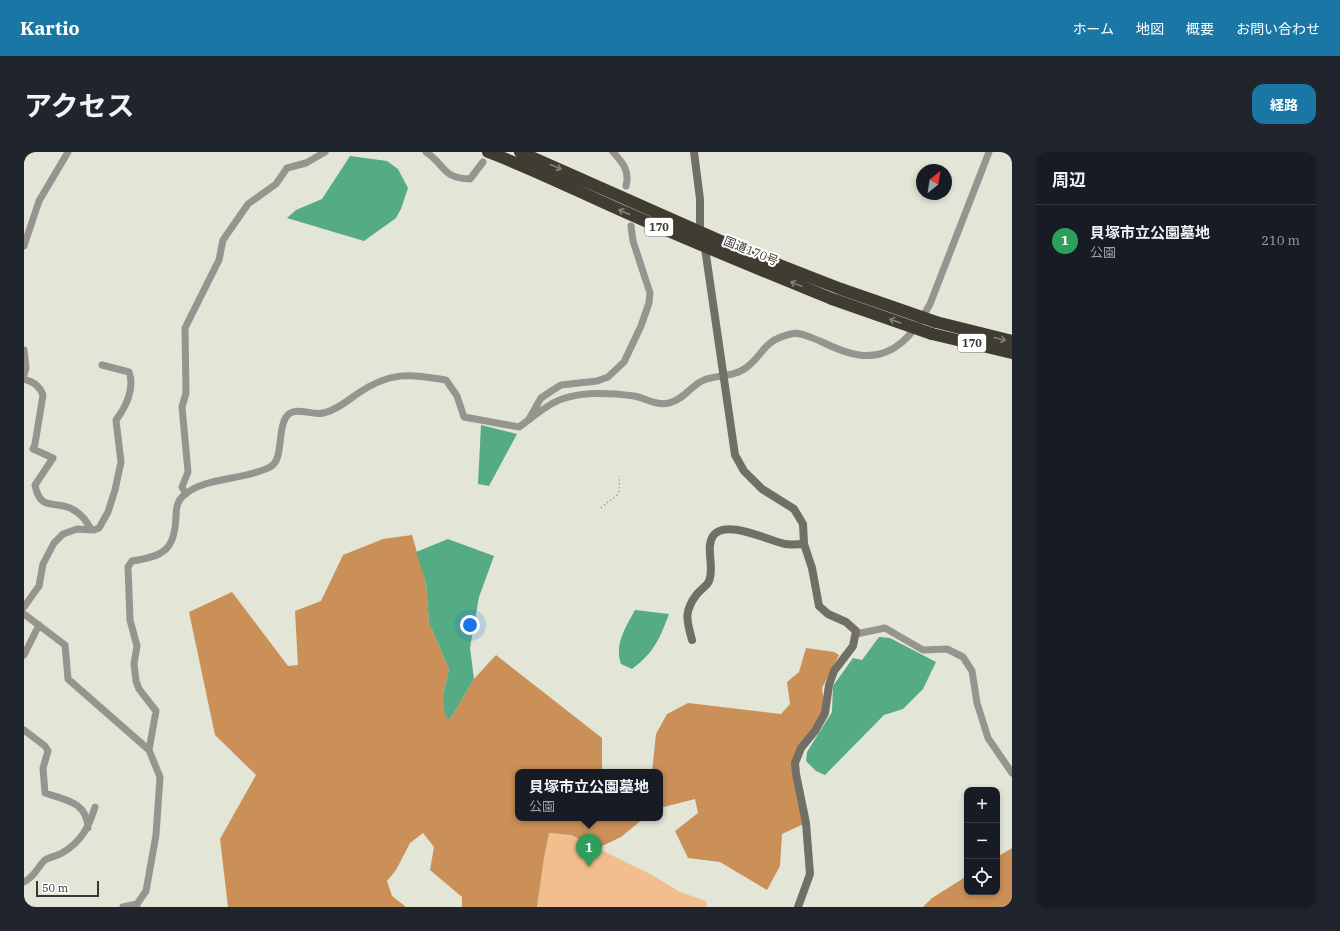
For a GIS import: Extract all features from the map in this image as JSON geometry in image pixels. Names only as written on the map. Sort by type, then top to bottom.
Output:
[{"type":"highway","name":"国道170号","points":[[520,152],[741,250],[841,289],[934,328],[1012,341]]},
{"type":"highway","name":"国道170号","points":[[485,157],[534,170],[705,248],[832,299],[934,328],[1012,353]]},
{"type":"street","points":[[24,246],[39,201],[68,152]]},
{"type":"street","points":[[186,494],[182,487],[188,472],[182,407],[186,393],[186,328],[219,260],[223,240],[248,204],[276,184],[287,168],[306,163],[325,152]]},
{"type":"street","points":[[426,152],[448,175],[459,179],[470,179],[485,157]]},
{"type":"street","points":[[613,152],[627,170],[628,178],[626,186]]},
{"type":"street","points":[[694,152],[700,199],[700,231],[705,248],[735,454],[744,471],[762,489],[794,509],[803,524],[804,544],[812,568],[819,606],[828,614],[846,622],[856,631],[856,634],[885,628],[923,650],[947,649],[963,657],[972,671],[977,703],[988,738],[1012,773]]},
{"type":"street","points":[[149,750],[156,711],[139,689],[136,681],[134,664],[137,646],[130,620],[128,566],[132,561],[149,559],[163,552],[173,542],[176,527],[176,508],[181,498],[194,488],[249,475],[272,467],[278,458],[281,426],[287,415],[296,411],[322,414],[336,408],[371,384],[388,377],[415,375],[446,380],[457,396],[464,417],[519,427],[561,399],[584,394],[635,396],[658,404],[668,404],[689,392],[702,381],[724,376],[746,368],[768,343],[793,333],[860,355],[875,355],[902,344],[921,322],[930,304],[989,152]]},
{"type":"street","points":[[528,421],[541,398],[553,390],[561,386],[597,381],[608,377],[624,362],[641,326],[649,303],[650,293],[633,241],[631,226]]},
{"type":"street","points":[[24,350],[26,368],[24,375]]},
{"type":"street","points":[[24,607],[39,586],[43,564],[54,543],[63,534],[77,529],[99,528],[108,512],[115,490],[121,462],[116,420],[125,409],[130,387],[129,372],[102,365]]},
{"type":"street","points":[[24,379],[35,383],[40,389],[42,395],[33,449],[53,458],[35,485],[36,493],[41,500],[49,505],[66,507],[79,514],[92,529]]},
{"type":"street","points":[[692,640],[686,615],[696,595],[709,581],[712,558],[710,544],[713,534],[724,528],[737,530],[786,544],[804,544]]},
{"type":"street","points":[[24,614],[65,644],[68,679],[149,750],[160,777],[156,828],[146,891],[137,906],[123,907]]},
{"type":"street","points":[[24,655],[39,625]]},
{"type":"street","points":[[798,907],[810,874],[806,824],[795,763],[801,748],[815,731],[824,713],[829,685],[834,671],[853,646],[856,631]]},
{"type":"street","points":[[24,730],[45,746],[48,751],[43,768],[45,793],[78,805],[86,815],[88,828]]},
{"type":"street","points":[[24,882],[37,873],[46,860],[70,848],[88,828],[95,807]]},
{"type":"path","points":[[601,508],[618,495],[620,487],[619,476]]},
{"type":"shaded area","points":[[350,156],[387,161],[398,169],[408,188],[401,209],[396,218],[364,241],[287,218],[296,210],[322,199]]},
{"type":"shaded area","points":[[481,425],[517,434],[489,486],[478,484]]},
{"type":"shaded area","points":[[412,535],[426,583],[429,623],[449,669],[443,696],[450,719],[474,679],[496,655],[602,738],[602,769],[515,769],[515,821],[640,821],[621,837],[598,848],[571,835],[549,833],[537,907],[462,907],[462,897],[430,870],[434,847],[423,833],[410,843],[396,870],[387,881],[392,896],[406,907],[228,907],[220,839],[256,775],[215,735],[189,612],[232,592],[288,666],[298,665],[295,611],[321,601],[343,555],[383,539]]},
{"type":"shaded area","points":[[448,539],[494,556],[479,597],[470,648],[474,679],[450,719],[445,716],[443,696],[449,669],[429,623],[426,583],[416,552]]},
{"type":"shaded area","points":[[635,610],[669,614],[663,630],[651,651],[632,669],[621,664],[619,650],[622,636]]},
{"type":"shaded area","points":[[879,637],[890,638],[936,662],[923,689],[903,709],[884,715],[825,775],[816,771],[806,761],[807,752],[832,712],[833,686],[853,658],[862,660]]},
{"type":"shaded area","points":[[806,648],[834,652],[839,655],[822,688],[825,713],[795,763],[806,823],[782,834],[780,866],[767,890],[720,862],[688,858],[675,831],[698,813],[695,799],[663,807],[663,769],[652,769],[656,734],[667,714],[688,703],[781,714],[790,704],[787,682],[799,672]]},
{"type":"shaded area","points":[[549,833],[571,835],[652,875],[680,892],[706,901],[707,907],[537,907]]},
{"type":"shaded area","points":[[1012,848],[1012,907],[923,907],[932,898],[964,878],[964,895],[1000,895],[1000,855]]},
{"type":"place","name":"貝塚市立公園墓地","points":[[589,867]]}]
